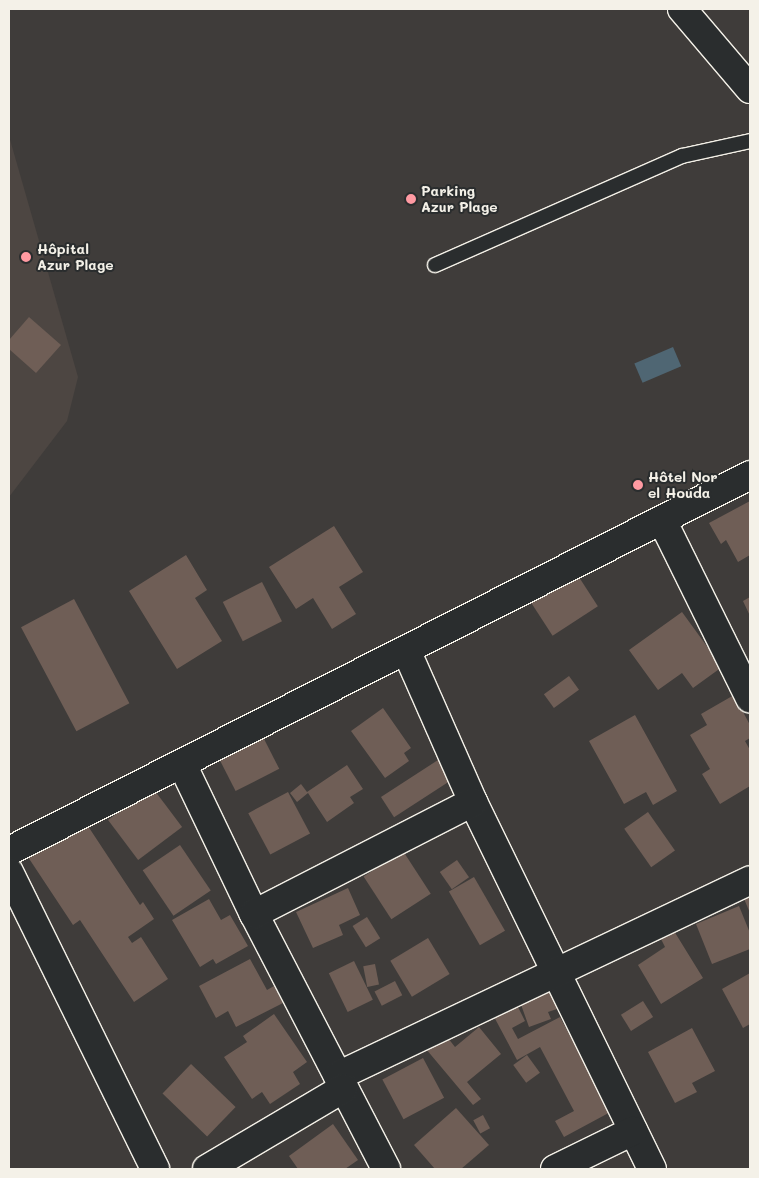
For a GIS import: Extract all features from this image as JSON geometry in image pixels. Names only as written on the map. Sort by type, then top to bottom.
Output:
[{"type":"street","points":[[682,9],[750,89]]},
{"type":"street","points":[[9,852],[750,475]]},
{"type":"street","points":[[662,520],[750,698]]},
{"type":"street","points":[[406,650],[474,802],[652,1169]]},
{"type":"street","points":[[182,764],[254,914],[386,1169]]},
{"type":"street","points":[[254,914],[474,802]]},
{"type":"street","points":[[9,872],[155,1169]]},
{"type":"street","points":[[207,1169],[341,1082],[556,972],[750,880]]},
{"type":"street","points":[[555,1169],[633,1131]]},
{"type":"lane","points":[[435,265],[682,156],[750,141]]},
{"type":"shaded area","name":"Hôpital Azur Plage","points":[[9,136],[78,377],[67,421],[9,497]]},
{"type":"water","points":[[673,347],[681,366],[643,383],[634,363]]},
{"type":"building","points":[[29,317],[61,345],[36,373],[9,349],[9,340]]},
{"type":"building","points":[[750,501],[750,555],[738,562],[726,540],[721,544],[709,523]]},
{"type":"building","points":[[334,526],[363,572],[339,587],[356,614],[332,629],[313,598],[296,609],[269,567]]},
{"type":"building","points":[[186,555],[207,590],[195,598],[222,641],[177,669],[129,591]]},
{"type":"building","points":[[575,571],[598,606],[553,636],[530,600]]},
{"type":"building","points":[[262,582],[282,621],[243,641],[223,602]]},
{"type":"building","points":[[750,597],[750,616],[743,601]]},
{"type":"building","points":[[74,599],[129,703],[76,731],[21,627]]},
{"type":"building","points":[[682,612],[722,667],[693,688],[682,673],[658,690],[629,650]]},
{"type":"building","points":[[569,676],[579,690],[554,708],[544,694]]},
{"type":"building","points":[[734,695],[750,725],[750,738],[745,741],[750,750],[750,786],[720,804],[702,774],[710,769],[690,735],[707,725],[701,714]]},
{"type":"building","points":[[383,708],[411,748],[404,753],[409,761],[385,778],[351,731]]},
{"type":"building","points":[[635,715],[677,791],[653,805],[646,792],[624,804],[589,741]]},
{"type":"building","points":[[262,735],[279,769],[236,791],[218,757]]},
{"type":"building","points":[[438,760],[451,780],[394,817],[381,797]]},
{"type":"building","points":[[347,765],[363,789],[350,797],[354,803],[327,822],[308,793],[297,802],[290,793],[301,784],[307,792]]},
{"type":"building","points":[[152,787],[182,827],[138,860],[108,820]]},
{"type":"building","points":[[288,792],[310,833],[270,855],[248,813]]},
{"type":"building","points":[[648,812],[675,851],[651,867],[624,829]]},
{"type":"building","points":[[82,817],[140,905],[143,902],[154,919],[128,937],[132,943],[141,937],[168,979],[134,1002],[80,920],[73,925],[26,854]]},
{"type":"building","points":[[180,845],[211,891],[173,916],[143,870]]},
{"type":"building","points":[[403,851],[431,894],[391,919],[364,877]]},
{"type":"building","points":[[457,860],[469,877],[452,889],[440,872]]},
{"type":"building","points":[[474,877],[505,931],[480,945],[449,892]]},
{"type":"building","points":[[348,888],[360,915],[339,925],[343,935],[313,948],[296,912]]},
{"type":"building","points":[[750,890],[750,913],[742,894]]},
{"type":"building","points":[[209,899],[221,920],[230,915],[248,946],[216,964],[213,959],[200,967],[172,920]]},
{"type":"building","points":[[739,906],[750,933],[750,949],[712,964],[696,924]]},
{"type":"building","points":[[367,917],[380,938],[366,947],[353,926]]},
{"type":"building","points":[[674,931],[703,978],[661,1004],[638,965],[665,947],[661,939]]},
{"type":"building","points":[[428,938],[450,974],[412,997],[390,961]]},
{"type":"building","points":[[250,959],[267,990],[274,986],[283,1003],[236,1027],[228,1011],[216,1018],[199,986]]},
{"type":"building","points":[[354,961],[373,1000],[348,1012],[329,973]]},
{"type":"building","points":[[375,964],[379,985],[367,987],[363,966]]},
{"type":"building","points":[[750,973],[750,1024],[743,1028],[722,989]]},
{"type":"building","points":[[395,981],[402,995],[382,1006],[375,991]]},
{"type":"building","points":[[555,986],[563,1007],[548,1012],[551,1019],[529,1027],[519,999]]},
{"type":"building","points":[[515,1001],[525,1021],[512,1028],[518,1039],[560,1017],[597,1086],[616,1109],[564,1137],[555,1121],[574,1111],[540,1047],[517,1060],[492,1013]]},
{"type":"building","points":[[643,1001],[653,1017],[631,1031],[621,1015]]},
{"type":"building","points":[[274,1014],[307,1062],[293,1072],[300,1084],[270,1104],[262,1092],[252,1099],[224,1057],[247,1042],[243,1036]]},
{"type":"building","points":[[479,1027],[501,1054],[467,1082],[481,1099],[473,1105],[426,1049],[444,1033],[455,1047]]},
{"type":"building","points":[[692,1028],[715,1071],[692,1083],[697,1092],[675,1103],[648,1052]]},
{"type":"building","points":[[527,1055],[540,1073],[526,1083],[513,1065]]},
{"type":"building","points":[[423,1058],[444,1098],[404,1119],[382,1080]]},
{"type":"building","points":[[191,1064],[236,1107],[207,1137],[163,1093]]},
{"type":"building","points":[[456,1108],[489,1145],[461,1169],[435,1169],[414,1145]]},
{"type":"building","points":[[483,1115],[490,1128],[480,1133],[473,1120]]},
{"type":"building","points":[[333,1124],[358,1160],[345,1169],[298,1169],[289,1156]]},
{"type":"place","name":"Parking Azur Plage","points":[[411,199]]},
{"type":"place","name":"Hôpital Azur Plage","points":[[26,257]]},
{"type":"place","name":"Hôtel Nor el Houda","points":[[638,485]]}]
